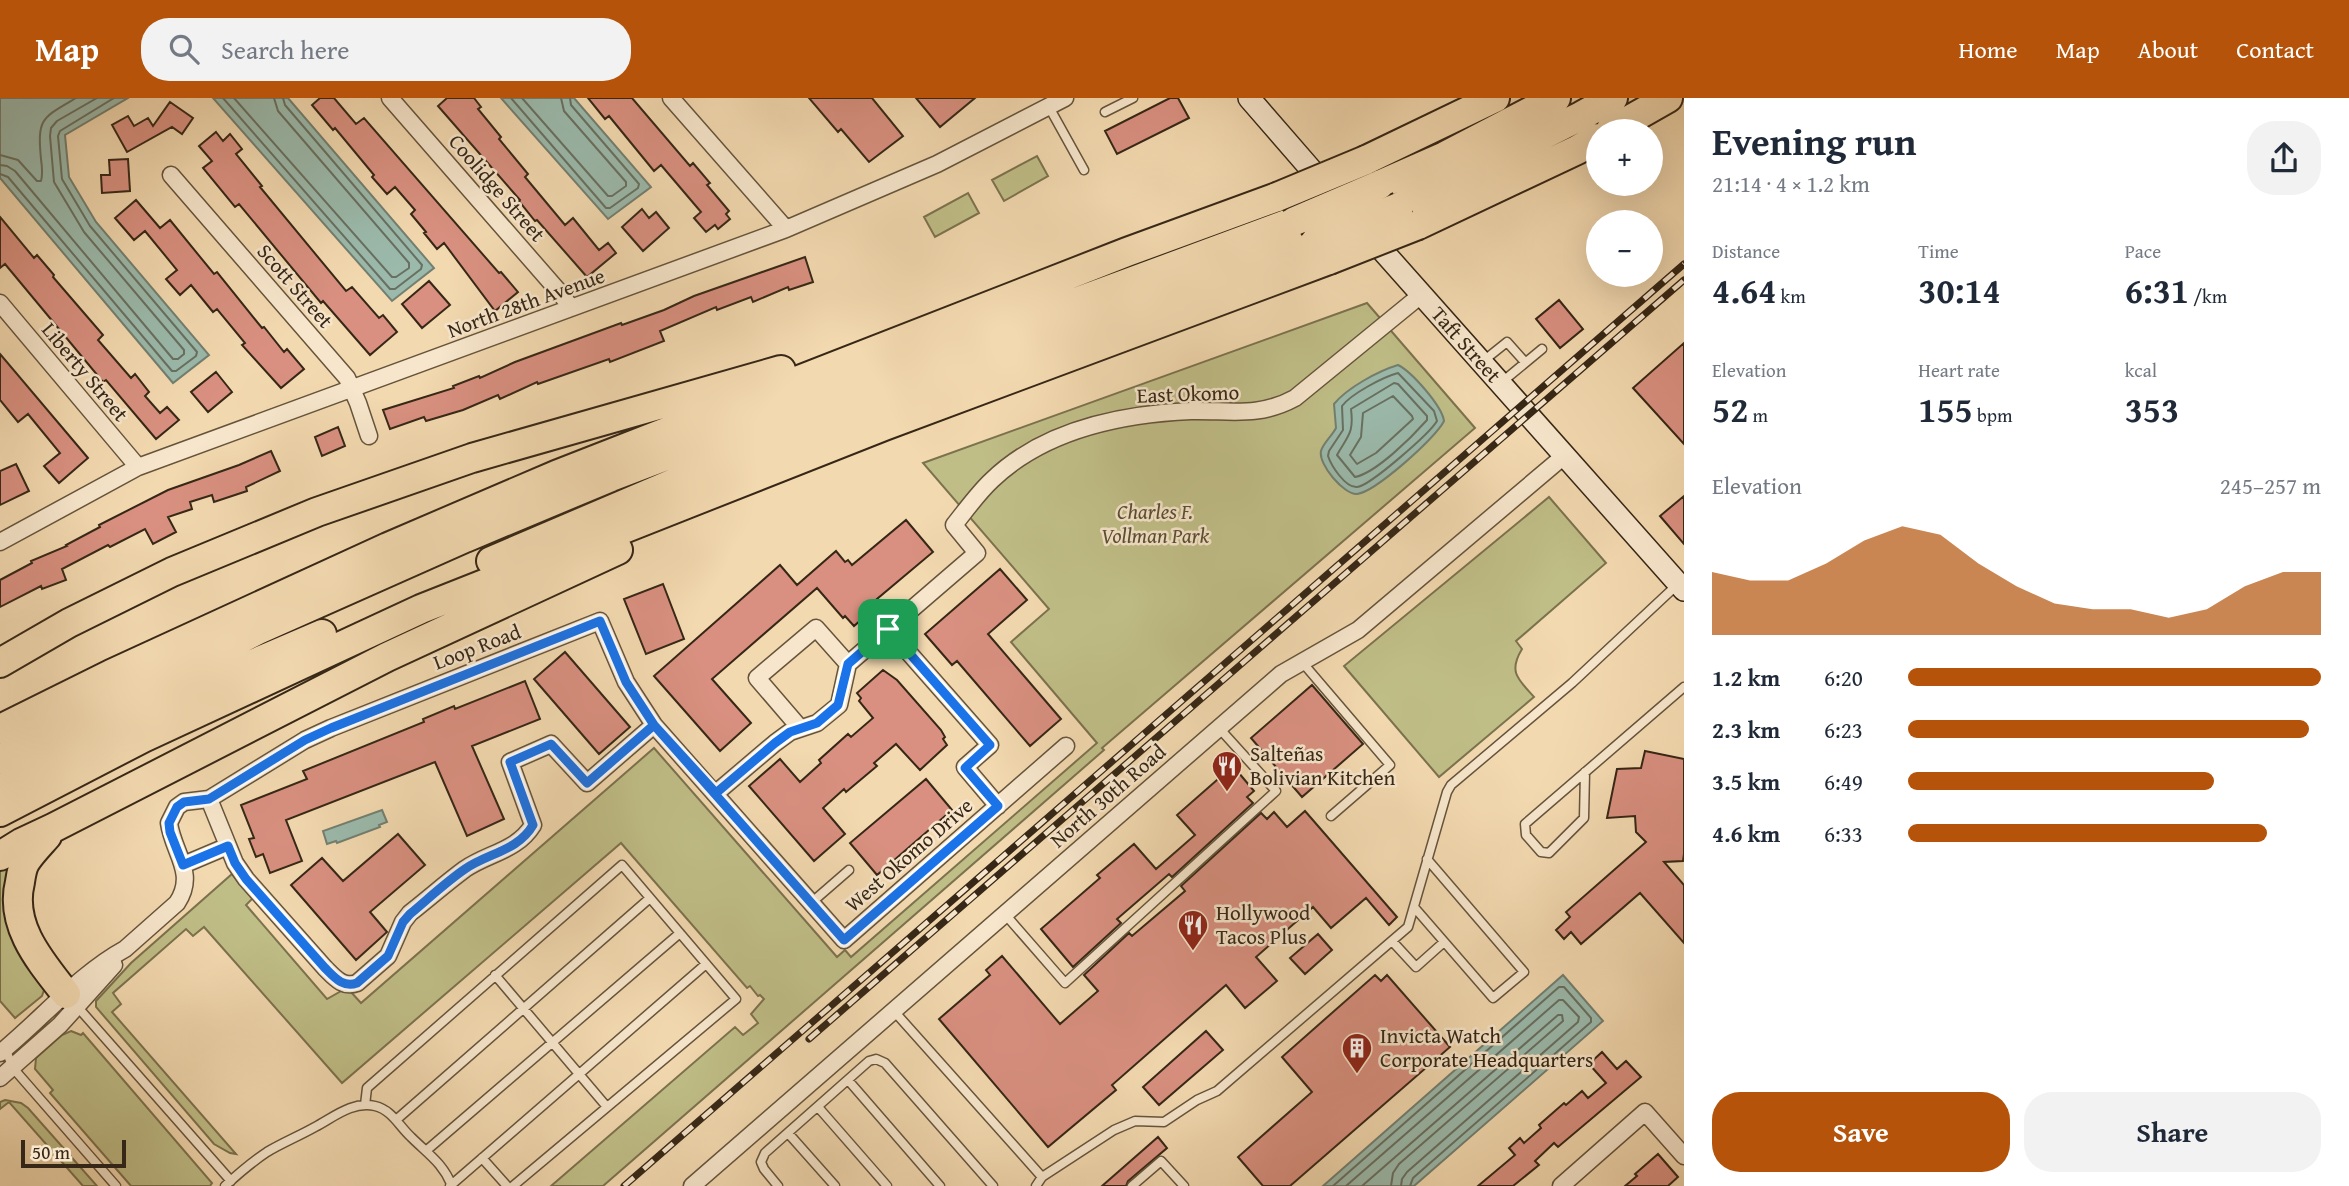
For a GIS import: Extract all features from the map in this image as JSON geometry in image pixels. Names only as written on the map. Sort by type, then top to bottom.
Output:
[{"type":"highway","points":[[0,759],[258,630],[611,477],[1295,221],[1495,98]]},
{"type":"highway","points":[[0,729],[111,674],[388,547],[556,475],[1127,252],[1277,197],[1445,156],[1556,98]]},
{"type":"highway","points":[[1408,216],[1613,98]]},
{"type":"highway","points":[[1631,119],[1668,98]]},
{"type":"highway","points":[[0,812],[143,738],[421,609],[1586,145]]},
{"type":"highway","points":[[0,789],[190,691],[724,461],[1322,251]]},
{"type":"highway","points":[[0,663],[68,623],[172,572],[317,512],[498,450],[785,369],[857,357]]},
{"type":"highway","points":[[0,856],[387,657],[884,426]]},
{"type":"highway","points":[[53,828],[24,863],[17,892],[17,912],[23,932],[35,952],[71,1000]]},
{"type":"street","name":"Coolidge Street","points":[[390,98],[571,308]]},
{"type":"street","points":[[671,98],[786,229]]},
{"type":"street","name":"North 28th Avenue","points":[[0,542],[138,467],[786,229],[937,164],[1065,98]]},
{"type":"street","name":"Taft Street","points":[[1249,98],[1681,587]]},
{"type":"street","name":"Scott Street","points":[[170,175],[347,378],[369,436]]},
{"type":"street","name":"East Okomo","points":[[888,629],[977,553],[954,525],[1001,472],[1024,455],[1078,431],[1138,416],[1193,411],[1246,413],[1280,406],[1295,398],[1421,295]]},
{"type":"street","name":"Liberty Street","points":[[0,303],[138,467]]},
{"type":"street","name":"North 30th Road","points":[[692,1186],[1281,674],[1357,630],[1564,456]]},
{"type":"street","name":"Loop Road","points":[[182,860],[169,823],[172,815],[184,802],[209,799],[305,740],[600,621],[626,682],[654,725]]},
{"type":"street","points":[[800,729],[757,678],[816,628],[848,664]]},
{"type":"street","points":[[716,793],[775,743],[817,723],[838,705],[848,664],[888,629],[990,745],[965,768],[998,806]]},
{"type":"street","points":[[209,799],[235,863],[246,879],[337,981],[351,985],[357,983],[388,956],[403,922],[410,914],[465,869],[513,845],[527,834],[533,825],[510,762],[551,744],[587,783],[654,725],[811,903]]},
{"type":"street","name":"West Okomo Drive","points":[[811,903],[844,940],[1066,746]]},
{"type":"street","points":[[0,1078],[13,1068],[71,1000],[177,903],[186,882],[182,860],[226,841]]},
{"type":"street","points":[[3,1050],[71,1000]]},
{"type":"street","points":[[1561,1186],[1644,1112],[1684,1156]]},
{"type":"lane","points":[[1105,112],[1133,98]]},
{"type":"lane","points":[[1049,107],[1084,170]]},
{"type":"lane","points":[[1482,363],[1507,342],[1525,362]]},
{"type":"lane","points":[[1500,384],[1542,349]]},
{"type":"lane","points":[[1036,1186],[1042,1177],[1114,1130],[1135,1121],[1164,1122],[1197,1100],[1217,1091],[1408,927],[1451,785],[1681,587]]},
{"type":"lane","points":[[1302,662],[1390,765],[1331,816]]},
{"type":"lane","points":[[1585,772],[1584,818],[1549,853],[1541,852],[1526,835],[1525,824],[1585,772],[1684,687]]},
{"type":"lane","points":[[1004,914],[1065,983],[1276,791],[1219,727]]},
{"type":"lane","points":[[1414,907],[1493,998],[1524,972],[1427,859]]},
{"type":"lane","points":[[365,1105],[367,1088],[622,865],[736,999],[513,1186]]},
{"type":"lane","points":[[811,903],[849,870]]},
{"type":"lane","points":[[396,1120],[650,898]]},
{"type":"lane","points":[[427,1150],[680,933]]},
{"type":"lane","points":[[1392,941],[1416,967],[1444,942]]},
{"type":"lane","points":[[71,1000],[228,1183],[265,1153],[284,1142],[342,1111],[365,1105],[382,1109],[396,1120],[447,1173],[451,1185],[706,964]]},
{"type":"lane","points":[[495,975],[607,1107]]},
{"type":"lane","points":[[893,1010],[1042,1177]]},
{"type":"lane","points":[[3,1050],[13,1068],[116,1186]]},
{"type":"lane","points":[[778,1186],[764,1169],[761,1161],[765,1153],[869,1061],[876,1059],[885,1063],[993,1186]]},
{"type":"lane","points":[[848,1080],[940,1186]]},
{"type":"lane","points":[[818,1107],[887,1186]]},
{"type":"lane","points":[[789,1133],[835,1186]]},
{"type":"lane","points":[[482,1158],[507,1186]]},
{"type":"lane","points":[[1132,1186],[1161,1161],[1184,1186]]},
{"type":"green space","points":[[1037,156],[1048,176],[1004,201],[992,180]]},
{"type":"green space","points":[[968,193],[979,213],[935,237],[924,217]]},
{"type":"green space","name":"Charles F. Vollman Park","points":[[1367,303],[1475,428],[1102,748],[1104,750],[603,1186],[551,1186],[735,1027],[743,1035],[758,1023],[751,1014],[764,999],[750,986],[747,988],[621,843],[342,1083],[204,927],[193,936],[186,929],[113,993],[121,1004],[112,1012],[236,1154],[214,1144],[96,1007],[96,1001],[131,963],[232,874],[253,898],[246,905],[327,999],[343,990],[350,991],[361,1003],[654,748],[837,957],[845,950],[851,957],[1097,743],[1011,642],[1049,609],[923,463]]},
{"type":"green space","points":[[1549,497],[1606,563],[1516,641],[1522,649],[1515,670],[1534,697],[1439,777],[1344,666]]},
{"type":"green space","points":[[10,863],[45,987],[42,996],[15,1018],[0,1001],[0,870]]},
{"type":"green space","points":[[71,1031],[81,1035],[83,1033],[212,1183],[210,1186],[131,1186],[50,1093],[53,1090],[35,1069],[36,1058],[62,1035]]},
{"type":"green space","points":[[5,1100],[21,1103],[28,1108],[97,1186],[83,1186],[9,1102],[0,1109],[0,1102]]},
{"type":"water","points":[[0,98],[128,98],[65,135],[69,177],[96,222],[209,355],[173,383],[0,178]]},
{"type":"water","points":[[213,98],[288,98],[434,268],[392,301]]},
{"type":"water","points":[[501,98],[574,98],[651,187],[608,219]]},
{"type":"water","points":[[1398,365],[1426,390],[1444,421],[1430,439],[1390,475],[1366,491],[1352,493],[1333,478],[1321,457],[1322,448],[1336,428],[1334,404],[1363,381]]},
{"type":"water","points":[[382,810],[387,822],[379,825],[380,827],[337,843],[327,844],[323,831]]},
{"type":"water","points":[[1563,975],[1603,1021],[1414,1186],[1323,1186]]},
{"type":"building","points":[[320,98],[334,98],[356,124],[364,118],[518,292],[495,311],[444,243],[437,249],[424,233],[426,232],[411,214],[415,210],[395,187],[387,194],[335,128],[333,130],[312,105]]},
{"type":"building","points":[[447,98],[474,98],[481,107],[478,109],[501,137],[499,139],[528,174],[525,177],[565,225],[573,218],[599,250],[608,243],[616,253],[587,277],[537,220],[535,221],[438,106]]},
{"type":"building","points":[[588,98],[632,98],[690,166],[693,163],[710,183],[707,185],[729,211],[726,214],[730,219],[718,229],[715,225],[706,232],[694,218],[701,212],[661,165],[654,171],[609,116],[605,119]]},
{"type":"building","points":[[809,98],[872,98],[903,136],[869,162],[841,129],[838,132]]},
{"type":"building","points":[[916,98],[975,98],[940,127]]},
{"type":"building","points":[[1170,98],[1178,98],[1189,118],[1117,154],[1105,131]]},
{"type":"building","points":[[170,102],[193,118],[182,134],[172,127],[127,152],[112,125],[128,116],[134,126],[148,118],[153,126]]},
{"type":"building","points":[[216,132],[223,141],[230,134],[242,149],[236,154],[262,186],[260,187],[346,291],[352,287],[379,318],[383,315],[397,332],[370,355],[323,301],[321,303],[239,204],[235,207],[203,168],[212,161],[199,146]]},
{"type":"building","points":[[128,159],[130,191],[102,193],[101,175],[110,175],[109,160]]},
{"type":"building","points":[[136,200],[160,228],[170,220],[262,328],[264,327],[284,352],[287,349],[304,369],[281,388],[242,345],[245,343],[217,309],[213,312],[191,285],[180,295],[166,279],[177,270],[145,231],[134,240],[115,218]]},
{"type":"building","points":[[642,209],[649,218],[656,212],[669,228],[643,251],[622,227]]},
{"type":"building","points":[[0,217],[34,258],[37,255],[103,335],[98,340],[131,378],[135,374],[149,392],[145,396],[160,413],[167,407],[179,420],[156,439],[106,380],[103,382],[5,264],[0,268]]},
{"type":"building","points":[[805,257],[813,282],[789,290],[788,287],[753,302],[751,297],[717,310],[716,307],[660,331],[664,341],[610,362],[609,359],[538,384],[537,382],[500,399],[498,395],[463,410],[426,421],[424,417],[390,429],[383,410],[454,388],[453,386],[479,376],[480,378],[515,362]]},
{"type":"building","points":[[429,281],[450,305],[422,328],[402,304]]},
{"type":"building","points":[[1559,300],[1583,329],[1560,348],[1536,319]]},
{"type":"building","points":[[1684,343],[1684,444],[1633,388]]},
{"type":"building","points":[[0,354],[88,458],[59,483],[44,466],[60,453],[28,414],[18,422],[0,400]]},
{"type":"building","points":[[216,372],[232,392],[208,412],[191,392]]},
{"type":"building","points":[[338,427],[345,446],[322,456],[315,437]]},
{"type":"building","points":[[271,451],[280,471],[246,487],[247,491],[214,502],[212,495],[190,502],[192,509],[168,517],[176,532],[153,544],[145,529],[62,569],[66,580],[42,589],[41,586],[0,607],[0,580],[32,563],[31,561],[67,546],[100,527],[99,525],[168,490]]},
{"type":"building","points":[[16,464],[29,491],[0,505],[0,471]]},
{"type":"building","points":[[1684,496],[1684,544],[1660,516]]},
{"type":"building","points":[[906,520],[933,552],[877,599],[880,603],[854,626],[845,616],[843,618],[817,588],[712,679],[751,723],[720,751],[654,676],[780,565],[797,585],[836,551],[845,562],[848,560],[852,565]]},
{"type":"building","points":[[1000,569],[1027,600],[988,634],[1061,719],[1030,746],[957,661],[952,665],[925,634]]},
{"type":"building","points":[[663,584],[684,639],[646,654],[624,599]]},
{"type":"building","points":[[565,652],[630,727],[599,754],[534,679]]},
{"type":"building","points":[[883,670],[897,680],[941,730],[947,745],[920,770],[896,744],[874,763],[877,766],[846,792],[844,789],[823,808],[845,834],[814,861],[749,786],[780,759],[800,782],[821,763],[819,760],[848,734],[851,737],[873,718],[859,701],[861,698],[857,693]]},
{"type":"building","points":[[525,681],[540,719],[472,746],[504,819],[467,836],[435,762],[286,820],[302,861],[270,873],[263,854],[256,857],[249,839],[254,838],[241,805],[307,779],[303,771],[424,722],[423,719],[454,706],[455,709]]},
{"type":"building","points":[[1312,685],[1363,744],[1302,797],[1251,738]]},
{"type":"building","points":[[1645,751],[1684,759],[1683,861],[1664,862],[1684,885],[1684,943],[1640,893],[1581,944],[1571,932],[1564,939],[1556,930],[1570,917],[1566,912],[1646,842],[1636,832],[1635,816],[1607,818],[1617,769],[1641,768]]},
{"type":"building","points":[[1233,766],[1254,791],[1247,797],[1253,803],[1172,877],[1169,874],[1117,919],[1121,923],[1073,967],[1041,929],[1100,878],[1097,875],[1134,844],[1156,869],[1195,835],[1177,815]]},
{"type":"building","points":[[926,779],[952,810],[877,875],[850,843]]},
{"type":"building","points":[[1305,811],[1397,917],[1389,925],[1366,898],[1331,928],[1313,907],[1256,957],[1277,981],[1245,1008],[1226,985],[1112,1085],[1116,1090],[1048,1147],[939,1019],[990,975],[986,970],[1002,956],[1060,1024],[1098,991],[1084,975],[1129,933],[1132,936],[1185,891],[1181,886],[1261,813],[1267,819],[1274,812],[1287,827]]},
{"type":"building","points":[[398,834],[425,865],[370,912],[387,932],[356,960],[291,885],[322,858],[343,881]]},
{"type":"building","points":[[1318,934],[1332,950],[1305,974],[1290,958]]},
{"type":"building","name":"Invicta Watch Corporate Headquarters","points":[[1375,975],[1381,981],[1387,975],[1450,1047],[1290,1186],[1263,1186],[1238,1157],[1312,1092],[1282,1057]]},
{"type":"building","points":[[1206,1031],[1223,1050],[1159,1105],[1143,1087]]},
{"type":"building","points":[[1602,1052],[1617,1069],[1626,1061],[1641,1077],[1558,1147],[1554,1143],[1535,1161],[1539,1165],[1513,1186],[1478,1186],[1515,1155],[1509,1148],[1520,1138],[1524,1143],[1541,1128],[1539,1125],[1564,1103],[1566,1105],[1582,1091],[1588,1098],[1606,1083],[1589,1064]]},
{"type":"building","points":[[1158,1137],[1167,1148],[1128,1181],[1126,1186],[1102,1186]]},
{"type":"building","points":[[1658,1154],[1678,1177],[1668,1186],[1625,1186],[1637,1176],[1635,1174]]},
{"type":"railway","points":[[624,1186],[1684,264]]},
{"type":"railway","points":[[809,1039],[1684,280]]},
{"type":"place","name":"Salteñas Bolivian Kitchen","points":[[1227,793]]},
{"type":"place","name":"Hollywood Tacos Plus","points":[[1193,952]]},
{"type":"place","name":"Invicta Watch Corporate Headquarters","points":[[1357,1075]]},
{"type":"route","points":[[888,629],[848,664],[838,705],[817,723],[790,732],[716,793],[654,725],[626,682],[600,621],[305,740],[209,799],[184,802],[172,815],[170,832],[183,865],[228,846],[246,879],[337,981],[351,985],[357,983],[388,956],[403,922],[410,914],[465,869],[498,854],[527,834],[533,825],[510,762],[551,744],[587,783],[654,725],[844,940],[998,806],[965,768],[990,745],[888,629]]}]
